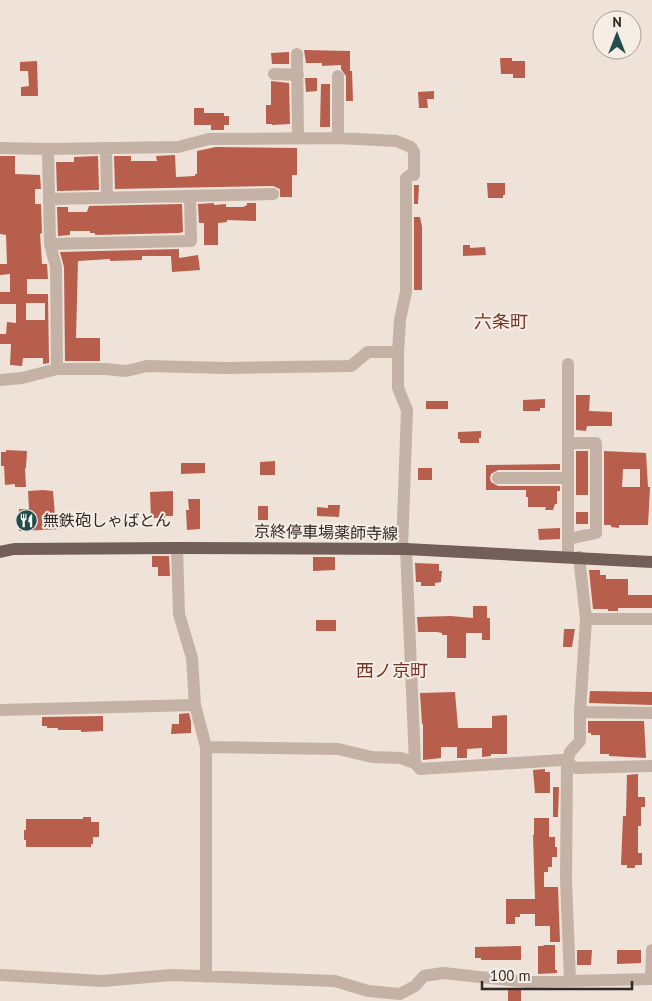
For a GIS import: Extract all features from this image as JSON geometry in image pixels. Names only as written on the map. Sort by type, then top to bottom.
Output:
[{"type":"main road","name":"京終停車場薬師寺線","points":[[0,552],[14,549],[404,549],[652,562]]},
{"type":"street","points":[[298,54],[298,138]]},
{"type":"street","points":[[274,74],[298,75]]},
{"type":"street","points":[[338,76],[338,138]]},
{"type":"street","points":[[0,148],[178,147],[209,139],[298,138],[396,141],[411,147],[414,152],[414,175],[406,178],[406,292],[400,320],[398,388],[407,410],[404,549],[415,762],[420,770],[562,760],[576,768],[652,766]]},
{"type":"street","points":[[106,148],[107,198]]},
{"type":"street","points":[[48,149],[50,244],[56,267],[57,369]]},
{"type":"street","points":[[49,199],[273,194]]},
{"type":"street","points":[[50,244],[191,241],[190,196]]},
{"type":"street","points":[[0,380],[22,378],[57,369],[126,371],[147,366],[226,368],[351,366],[368,352],[398,352]]},
{"type":"street","points":[[568,364],[568,539],[586,619],[580,741],[570,752],[567,763],[566,879],[570,981]]},
{"type":"street","points":[[568,442],[596,443],[596,533],[568,539]]},
{"type":"street","points":[[498,478],[568,478]]},
{"type":"street","points":[[177,548],[179,614],[192,658],[195,705],[206,747],[206,977]]},
{"type":"street","points":[[586,619],[652,619]]},
{"type":"street","points":[[0,710],[195,705]]},
{"type":"street","points":[[580,712],[652,713]]},
{"type":"street","points":[[206,747],[338,749],[372,757],[401,758],[415,762]]},
{"type":"street","points":[[0,974],[102,981],[172,975],[335,980],[368,991],[400,994],[415,986],[424,976],[443,973],[527,982],[652,979],[652,950]]},
{"type":"building","points":[[304,50],[350,51],[353,101],[346,101],[346,76],[341,69],[341,65],[322,66],[322,63],[306,63]]},
{"type":"building","points":[[289,52],[289,64],[272,64],[271,53]]},
{"type":"building","points":[[500,58],[512,58],[512,61],[525,61],[525,78],[513,78],[513,74],[501,74]]},
{"type":"building","points":[[37,61],[38,96],[21,96],[21,87],[29,86],[28,71],[20,71],[20,62]]},
{"type":"building","points":[[305,78],[317,78],[317,91],[306,92]]},
{"type":"building","points":[[271,81],[289,83],[290,124],[266,124],[266,105],[271,105]]},
{"type":"building","points":[[321,84],[330,84],[330,127],[320,127]]},
{"type":"building","points":[[434,91],[434,99],[427,99],[428,108],[419,108],[418,92]]},
{"type":"building","points":[[194,108],[204,108],[204,113],[224,113],[224,116],[229,116],[229,125],[224,125],[224,130],[211,130],[211,125],[194,125]]},
{"type":"building","points":[[216,147],[297,148],[297,175],[292,175],[292,197],[280,197],[280,189],[273,186],[115,189],[114,156],[131,156],[131,161],[157,161],[156,156],[175,155],[176,177],[195,176],[197,174],[197,151]]},
{"type":"building","points":[[0,156],[15,156],[15,174],[40,175],[41,189],[35,189],[35,204],[41,204],[42,264],[47,264],[48,279],[27,279],[27,294],[48,294],[49,363],[43,364],[43,358],[23,358],[22,366],[10,365],[11,344],[0,344],[0,334],[6,334],[7,322],[16,323],[16,304],[0,304],[0,292],[10,292],[10,274],[0,275],[0,264],[7,264],[6,235],[0,234]],"holes":[[[26,303],[45,303],[45,320],[26,320]]]},
{"type":"building","points":[[98,156],[99,190],[57,191],[56,162],[74,162],[74,157]]},
{"type":"building","points":[[487,183],[505,183],[505,195],[503,195],[503,198],[488,198]]},
{"type":"building","points":[[414,185],[419,185],[418,204],[414,204]]},
{"type":"building","points":[[214,203],[214,205],[226,204],[226,207],[243,207],[247,203],[256,203],[256,221],[227,220],[227,222],[218,223],[218,245],[204,245],[204,223],[199,223],[198,204]]},
{"type":"building","points":[[182,204],[183,232],[95,235],[95,233],[90,233],[90,231],[70,231],[70,235],[58,236],[57,207],[68,207],[68,212],[87,212],[89,206]]},
{"type":"building","points":[[414,217],[420,217],[422,227],[422,290],[414,290]]},
{"type":"building","points":[[463,245],[470,245],[470,248],[485,247],[486,255],[463,256]]},
{"type":"building","points":[[179,249],[179,258],[198,255],[200,270],[172,272],[171,256],[142,256],[142,260],[78,261],[76,338],[100,338],[100,361],[65,361],[64,267],[60,252]]},
{"type":"building","points":[[576,395],[590,395],[589,411],[612,412],[612,426],[587,426],[586,431],[576,430]]},
{"type":"building","points":[[545,399],[545,408],[540,408],[540,411],[523,411],[523,400]]},
{"type":"building","points":[[426,401],[448,401],[448,409],[426,409]]},
{"type":"building","points":[[481,431],[479,443],[460,443],[460,439],[458,439],[458,432]]},
{"type":"building","points":[[6,450],[27,451],[25,468],[26,487],[15,487],[15,484],[5,485],[4,466],[1,466],[1,452],[6,452]]},
{"type":"building","points":[[576,451],[588,451],[588,495],[576,495]]},
{"type":"building","points":[[604,451],[646,453],[648,487],[650,487],[648,525],[619,525],[619,528],[604,525]],"holes":[[[623,469],[640,469],[640,487],[622,487]]]},
{"type":"building","points":[[275,461],[275,475],[260,475],[260,462]]},
{"type":"building","points":[[181,463],[205,463],[205,473],[181,474]]},
{"type":"building","points":[[560,464],[560,470],[498,470],[491,474],[490,478],[491,482],[498,486],[560,486],[560,491],[557,491],[557,504],[555,504],[553,510],[545,510],[546,507],[528,507],[526,490],[486,490],[486,465]]},
{"type":"building","points":[[418,468],[432,468],[432,480],[418,480]]},
{"type":"building","points":[[28,491],[53,491],[55,516],[62,516],[62,529],[19,531],[19,509],[29,509]]},
{"type":"building","points":[[173,491],[173,516],[151,518],[150,492]]},
{"type":"building","points":[[188,499],[200,499],[200,529],[187,530],[186,510],[189,510]]},
{"type":"building","points":[[328,505],[340,505],[339,517],[317,516],[317,507],[328,508]]},
{"type":"building","points":[[258,506],[268,506],[268,520],[258,520]]},
{"type":"building","points":[[576,512],[588,512],[588,524],[576,524]]},
{"type":"building","points":[[560,528],[560,539],[539,540],[538,529]]},
{"type":"building","points":[[152,556],[169,556],[170,576],[158,576],[158,567],[152,567]]},
{"type":"building","points":[[313,557],[335,557],[335,570],[313,571]]},
{"type":"building","points":[[415,563],[439,564],[439,571],[442,571],[441,582],[435,583],[435,586],[421,586],[421,582],[416,582]]},
{"type":"building","points":[[589,570],[600,570],[600,575],[606,575],[606,579],[628,579],[628,595],[652,595],[652,608],[618,608],[618,611],[593,609]]},
{"type":"building","points":[[473,606],[487,606],[487,618],[490,618],[490,640],[482,640],[482,633],[466,633],[466,658],[447,658],[447,635],[437,632],[418,632],[417,617],[451,616],[473,618]]},
{"type":"building","points":[[316,620],[336,620],[336,631],[316,631]]},
{"type":"building","points":[[564,629],[575,629],[572,647],[563,647]]},
{"type":"building","points":[[590,691],[652,692],[652,705],[589,703]]},
{"type":"building","points":[[455,692],[458,728],[492,728],[492,716],[507,715],[507,754],[491,754],[491,756],[482,757],[482,748],[467,749],[467,758],[457,758],[457,747],[441,747],[441,758],[423,760],[423,724],[420,693]]},
{"type":"building","points":[[189,713],[191,733],[171,734],[172,724],[179,724],[179,714]]},
{"type":"building","points":[[103,716],[103,731],[81,732],[81,730],[58,730],[58,728],[42,726],[42,717]]},
{"type":"building","points":[[588,721],[644,721],[646,758],[600,754],[600,735],[588,733]]},
{"type":"building","points":[[545,769],[545,772],[550,772],[550,793],[535,793],[533,770]]},
{"type":"building","points":[[638,774],[638,797],[645,797],[645,807],[641,807],[641,826],[638,826],[638,853],[642,853],[642,865],[635,865],[635,868],[627,868],[627,865],[621,865],[623,816],[626,816],[627,775]]},
{"type":"building","points":[[553,787],[559,787],[558,817],[553,817]]},
{"type":"building","points":[[83,817],[91,817],[91,822],[99,822],[99,837],[93,837],[91,847],[26,847],[24,830],[26,830],[26,819],[83,819]]},
{"type":"building","points":[[534,818],[549,818],[549,837],[555,837],[557,857],[552,857],[552,867],[548,867],[548,872],[544,872],[544,887],[558,887],[560,942],[550,942],[550,926],[535,926],[535,914],[520,914],[520,917],[515,917],[515,924],[506,924],[506,899],[535,899]]},
{"type":"building","points":[[555,945],[555,970],[557,970],[557,973],[538,974],[538,946]]},
{"type":"building","points":[[521,946],[521,960],[481,960],[481,958],[475,958],[475,947]]},
{"type":"building","points":[[577,950],[592,950],[591,965],[577,965]]},
{"type":"building","points":[[617,950],[641,950],[641,963],[617,964]]},
{"type":"building","points":[[508,989],[521,990],[521,1001],[508,1001]]},
{"type":"place","name":"無鉄砲しゃばとん","points":[[27,520]]},
{"type":"district","name":"六条町","points":[[501,322]]},
{"type":"district","name":"西ノ京町","points":[[392,671]]}]
